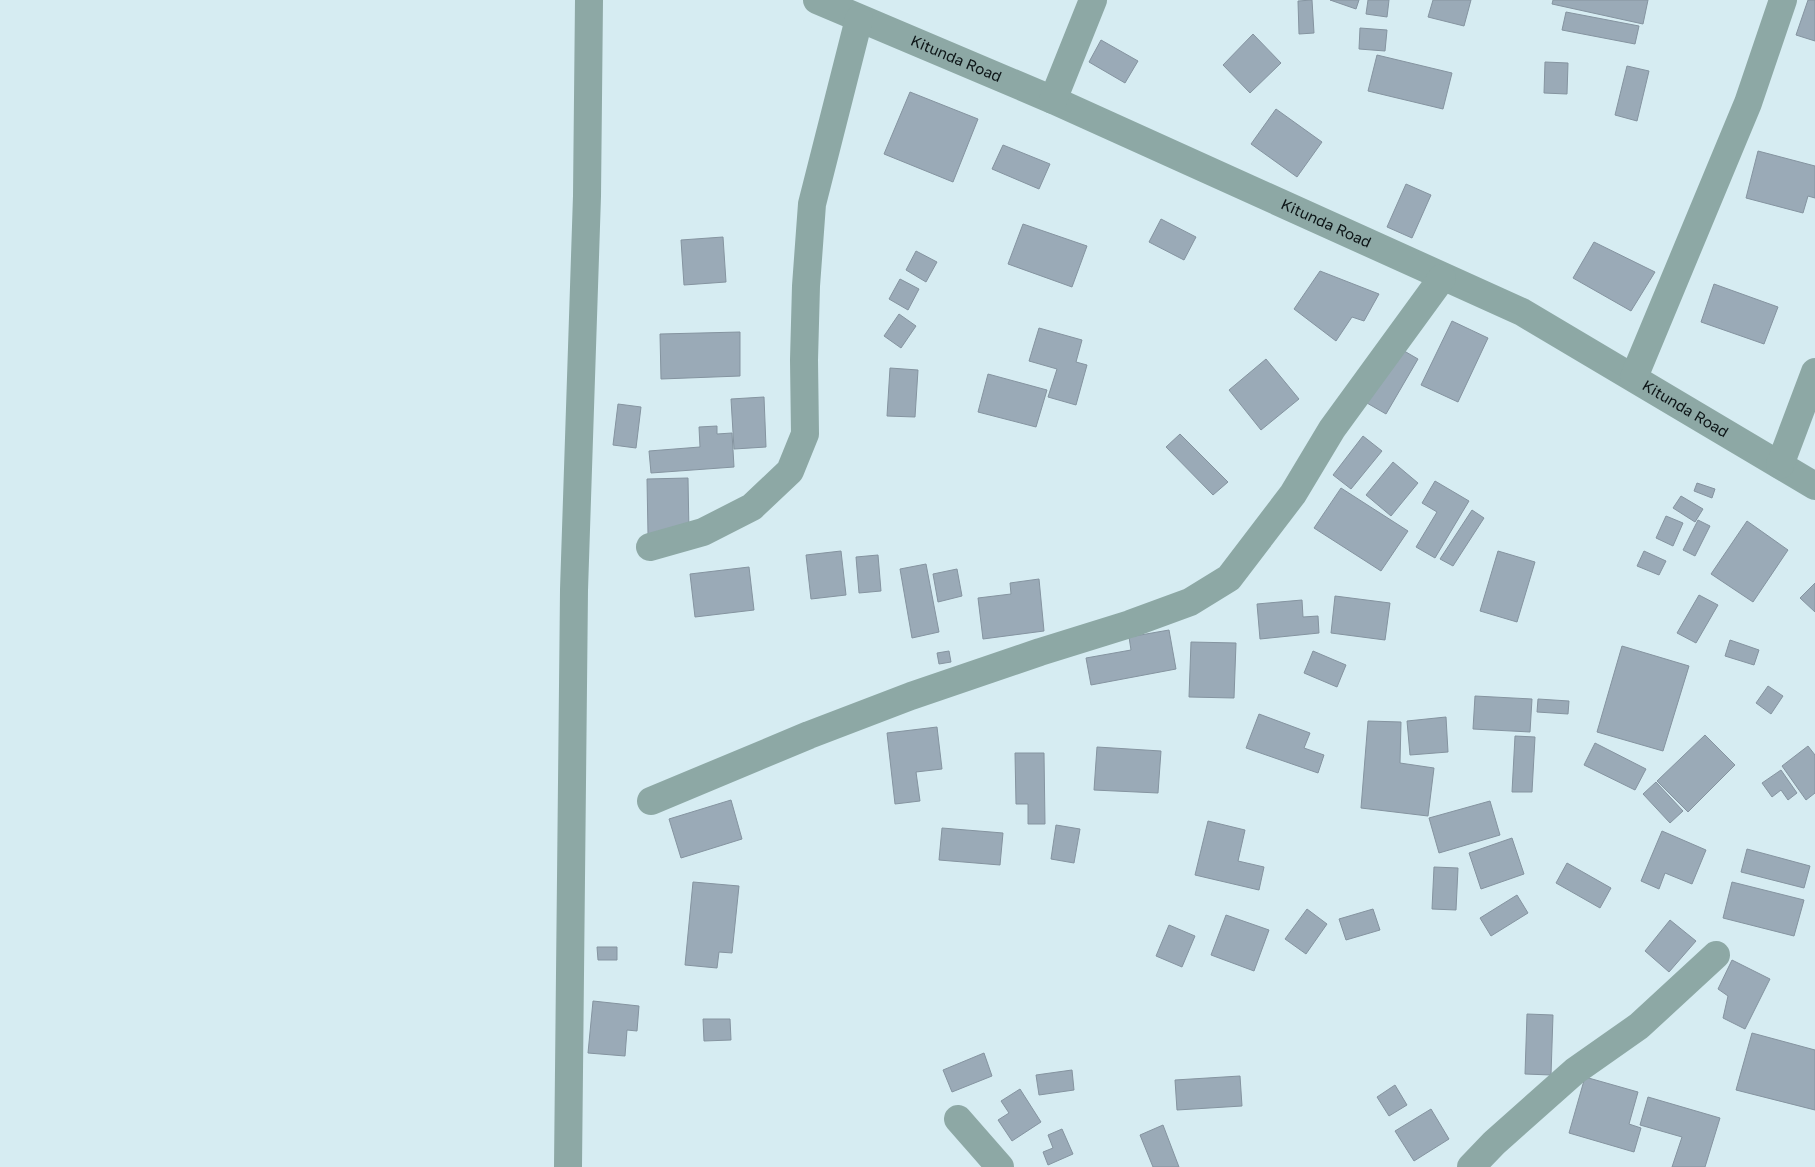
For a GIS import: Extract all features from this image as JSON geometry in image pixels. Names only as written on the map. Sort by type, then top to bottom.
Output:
[{"type":"street","points":[[568,1167],[574,590],[587,196],[589,0]]},
{"type":"street","name":"Kitunda Road","points":[[818,0],[1053,100],[1442,278],[1522,312],[1815,486]]},
{"type":"street","points":[[1053,100],[1093,0]]},
{"type":"street","points":[[1634,377],[1748,104],[1783,0]]},
{"type":"street","points":[[650,547],[703,532],[752,508],[790,470],[805,434],[806,286],[812,204],[859,18]]},
{"type":"street","points":[[651,801],[808,735],[911,696],[1040,652],[1130,624],[1190,602],[1229,578],[1287,502],[1332,429],[1442,278]]},
{"type":"street","points":[[1780,465],[1815,372]]},
{"type":"street","points":[[1471,1167],[1494,1143],[1575,1071],[1639,1026],[1716,955]]},
{"type":"street","points":[[958,1119],[1000,1167]]},
{"type":"building","points":[[1312,0],[1314,33],[1299,34],[1298,1]]},
{"type":"building","points":[[1330,0],[1359,0],[1356,9]]},
{"type":"building","points":[[1368,0],[1389,0],[1387,17],[1366,14]]},
{"type":"building","points":[[1433,0],[1471,0],[1464,26],[1428,17]]},
{"type":"building","points":[[1553,0],[1648,0],[1643,24],[1552,4]]},
{"type":"building","points":[[1808,0],[1815,0],[1815,41],[1796,35]]},
{"type":"building","points":[[1566,12],[1639,26],[1635,44],[1562,30]]},
{"type":"building","points":[[1360,28],[1387,30],[1385,51],[1359,49]]},
{"type":"building","points":[[1253,34],[1281,63],[1250,93],[1223,65]]},
{"type":"building","points":[[1101,40],[1138,61],[1125,83],[1089,62]]},
{"type":"building","points":[[1377,55],[1452,73],[1443,109],[1368,91]]},
{"type":"building","points":[[1545,62],[1568,63],[1567,94],[1544,93]]},
{"type":"building","points":[[1627,66],[1649,71],[1637,121],[1615,115]]},
{"type":"building","points":[[910,92],[978,119],[953,182],[884,154]]},
{"type":"building","points":[[1276,109],[1322,142],[1297,177],[1251,144]]},
{"type":"building","points":[[1003,145],[1050,164],[1039,189],[992,169]]},
{"type":"building","points":[[1758,151],[1815,166],[1815,198],[1808,196],[1803,213],[1746,198]]},
{"type":"building","points":[[1406,184],[1431,195],[1412,238],[1387,227]]},
{"type":"building","points":[[1161,219],[1196,237],[1184,260],[1149,242]]},
{"type":"building","points":[[1023,224],[1087,246],[1072,287],[1008,264]]},
{"type":"building","points":[[723,237],[726,282],[684,285],[681,240]]},
{"type":"building","points":[[1594,242],[1655,272],[1631,311],[1573,278]]},
{"type":"building","points":[[916,251],[937,262],[926,282],[906,270]]},
{"type":"building","points":[[1320,271],[1379,294],[1364,321],[1352,317],[1336,341],[1294,309]]},
{"type":"building","points":[[900,279],[919,289],[908,310],[889,299]]},
{"type":"building","points":[[1714,284],[1778,307],[1764,344],[1701,322]]},
{"type":"building","points":[[899,314],[916,326],[901,348],[884,336]]},
{"type":"building","points":[[1452,321],[1488,338],[1458,402],[1421,385]]},
{"type":"building","points":[[1039,328],[1082,340],[1076,362],[1087,365],[1076,405],[1048,397],[1057,369],[1029,361]]},
{"type":"building","points":[[740,332],[740,376],[661,379],[660,334]]},
{"type":"building","points":[[1399,348],[1418,359],[1386,414],[1367,403]]},
{"type":"building","points":[[1266,359],[1299,399],[1261,430],[1229,390]]},
{"type":"building","points":[[890,368],[918,370],[915,417],[887,416]]},
{"type":"building","points":[[988,374],[1047,390],[1036,427],[978,412]]},
{"type":"building","points":[[764,397],[766,447],[734,449],[731,399]]},
{"type":"building","points":[[618,404],[641,407],[636,448],[613,445]]},
{"type":"building","points":[[717,426],[717,434],[732,433],[734,467],[651,473],[649,451],[700,447],[699,427]]},
{"type":"building","points":[[1180,434],[1228,482],[1213,495],[1166,447]]},
{"type":"building","points":[[1363,436],[1382,451],[1351,489],[1333,475]]},
{"type":"building","points":[[1393,462],[1418,483],[1391,516],[1366,495]]},
{"type":"building","points":[[688,478],[689,533],[648,534],[647,479]]},
{"type":"building","points":[[1435,481],[1469,501],[1435,558],[1416,547],[1437,512],[1422,503]]},
{"type":"building","points":[[1697,483],[1715,489],[1712,498],[1694,491]]},
{"type":"building","points":[[1341,488],[1408,531],[1381,571],[1314,528]]},
{"type":"building","points":[[1681,496],[1703,509],[1695,522],[1673,508]]},
{"type":"building","points":[[1472,510],[1484,518],[1453,566],[1440,559]]},
{"type":"building","points":[[1666,516],[1683,523],[1673,546],[1656,538]]},
{"type":"building","points":[[1698,520],[1710,526],[1695,556],[1683,550]]},
{"type":"building","points":[[1747,521],[1788,550],[1753,602],[1711,574]]},
{"type":"building","points":[[841,551],[846,595],[811,599],[806,555]]},
{"type":"building","points":[[1498,551],[1535,562],[1517,622],[1480,611]]},
{"type":"building","points":[[1644,551],[1666,561],[1659,575],[1637,566]]},
{"type":"building","points":[[878,555],[881,591],[859,593],[856,557]]},
{"type":"building","points":[[926,564],[939,632],[912,638],[900,569]]},
{"type":"building","points":[[749,567],[754,610],[695,617],[690,574]]},
{"type":"building","points":[[957,569],[962,596],[938,602],[933,574]]},
{"type":"building","points":[[1039,579],[1044,631],[983,639],[978,598],[1011,594],[1010,583]]},
{"type":"building","points":[[1815,583],[1815,612],[1800,598]]},
{"type":"building","points":[[1699,595],[1718,605],[1696,643],[1677,633]]},
{"type":"building","points":[[1335,596],[1390,603],[1385,640],[1331,633]]},
{"type":"building","points":[[1302,600],[1303,617],[1318,616],[1319,633],[1260,639],[1257,604]]},
{"type":"building","points":[[1169,630],[1176,669],[1091,685],[1086,658],[1131,650],[1129,637]]},
{"type":"building","points":[[1730,640],[1759,650],[1754,665],[1725,656]]},
{"type":"building","points":[[1191,642],[1236,643],[1234,698],[1189,697]]},
{"type":"building","points":[[1622,646],[1689,666],[1663,751],[1597,732]]},
{"type":"building","points":[[949,651],[951,662],[939,664],[937,653]]},
{"type":"building","points":[[1313,651],[1346,665],[1337,687],[1304,673]]},
{"type":"building","points":[[1768,686],[1783,696],[1771,714],[1756,703]]},
{"type":"building","points":[[1475,696],[1532,699],[1530,732],[1473,729]]},
{"type":"building","points":[[1538,699],[1569,701],[1568,714],[1537,712]]},
{"type":"building","points":[[1259,714],[1310,733],[1304,748],[1324,755],[1318,773],[1246,748]]},
{"type":"building","points":[[1446,717],[1448,752],[1410,755],[1407,721]]},
{"type":"building","points":[[1368,721],[1401,722],[1400,763],[1434,768],[1428,816],[1361,808]]},
{"type":"building","points":[[937,727],[942,769],[916,772],[920,801],[895,804],[887,733]]},
{"type":"building","points":[[1705,735],[1735,765],[1688,812],[1657,781]]},
{"type":"building","points":[[1515,736],[1535,737],[1532,792],[1512,792]]},
{"type":"building","points":[[1595,743],[1646,769],[1635,790],[1584,765]]},
{"type":"building","points":[[1808,746],[1815,755],[1815,793],[1806,800],[1782,766]]},
{"type":"building","points":[[1097,747],[1161,751],[1158,793],[1094,790]]},
{"type":"building","points":[[1015,753],[1044,753],[1045,824],[1028,824],[1028,804],[1016,804]]},
{"type":"building","points":[[1781,770],[1797,793],[1788,800],[1781,790],[1772,797],[1762,783]]},
{"type":"building","points":[[1656,782],[1683,811],[1670,823],[1643,794]]},
{"type":"building","points":[[731,800],[742,839],[681,858],[669,819]]},
{"type":"building","points":[[1490,801],[1500,835],[1439,853],[1429,818]]},
{"type":"building","points":[[1208,821],[1245,830],[1238,861],[1264,867],[1259,890],[1195,875]]},
{"type":"building","points":[[1056,825],[1080,829],[1074,863],[1051,859]]},
{"type":"building","points":[[942,828],[1003,833],[1000,865],[939,860]]},
{"type":"building","points":[[1662,831],[1706,850],[1692,884],[1665,873],[1659,889],[1641,881]]},
{"type":"building","points":[[1512,838],[1524,874],[1481,889],[1469,853]]},
{"type":"building","points":[[1747,849],[1810,866],[1804,888],[1741,872]]},
{"type":"building","points":[[1567,863],[1611,888],[1600,908],[1556,883]]},
{"type":"building","points":[[1434,867],[1458,868],[1456,910],[1432,909]]},
{"type":"building","points":[[693,882],[739,886],[732,953],[719,952],[717,968],[685,965]]},
{"type":"building","points":[[1732,882],[1804,900],[1794,936],[1723,918]]},
{"type":"building","points":[[1517,895],[1528,913],[1491,936],[1480,918]]},
{"type":"building","points":[[1307,909],[1327,924],[1306,954],[1285,939]]},
{"type":"building","points":[[1373,909],[1380,930],[1346,940],[1339,919]]},
{"type":"building","points":[[1226,915],[1269,930],[1254,971],[1211,955]]},
{"type":"building","points":[[1670,920],[1696,941],[1669,972],[1645,951]]},
{"type":"building","points":[[1169,925],[1195,936],[1182,967],[1156,956]]},
{"type":"building","points":[[597,947],[617,947],[617,960],[598,960]]},
{"type":"building","points":[[1732,960],[1770,979],[1745,1029],[1723,1018],[1728,996],[1718,989]]},
{"type":"building","points":[[593,1001],[639,1006],[637,1031],[627,1030],[625,1056],[588,1053]]},
{"type":"building","points":[[1527,1014],[1553,1015],[1551,1075],[1525,1074]]},
{"type":"building","points":[[703,1019],[730,1019],[731,1040],[704,1041]]},
{"type":"building","points":[[1752,1033],[1815,1050],[1815,1110],[1736,1090]]},
{"type":"building","points":[[984,1053],[992,1076],[952,1092],[943,1070]]},
{"type":"building","points":[[1072,1070],[1074,1090],[1039,1095],[1036,1075]]},
{"type":"building","points":[[1240,1076],[1242,1106],[1177,1110],[1175,1080]]},
{"type":"building","points":[[1585,1077],[1638,1092],[1629,1124],[1641,1128],[1634,1152],[1569,1133]]},
{"type":"building","points":[[1395,1085],[1407,1105],[1389,1116],[1377,1097]]},
{"type":"building","points":[[1020,1089],[1041,1122],[1012,1141],[998,1120],[1009,1113],[1001,1101]]},
{"type":"building","points":[[1648,1097],[1720,1118],[1705,1167],[1672,1167],[1682,1137],[1640,1125]]},
{"type":"building","points":[[1431,1109],[1449,1139],[1414,1161],[1395,1131]]},
{"type":"building","points":[[1163,1125],[1179,1167],[1153,1167],[1140,1135]]},
{"type":"building","points":[[1062,1129],[1073,1154],[1048,1165],[1043,1152],[1053,1148],[1048,1135]]}]
